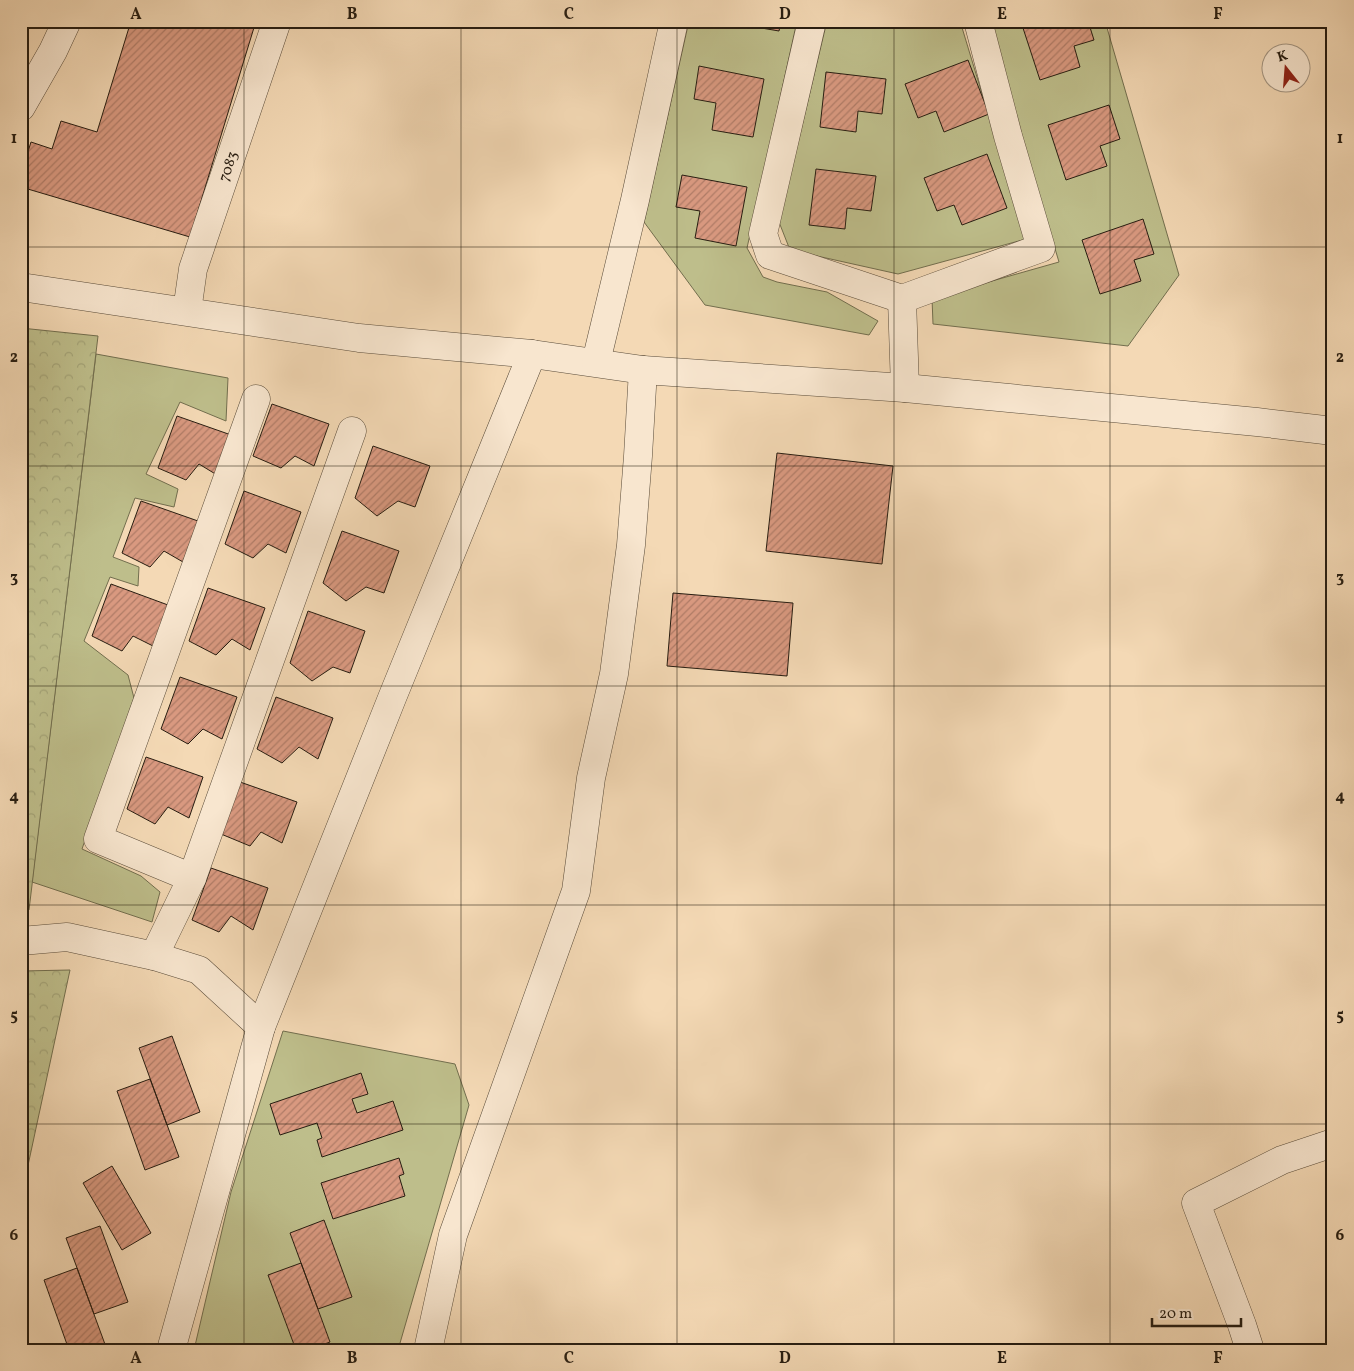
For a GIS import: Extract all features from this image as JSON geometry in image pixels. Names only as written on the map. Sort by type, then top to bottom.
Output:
[{"type":"street","points":[[21,106],[53,51],[67,21]]},
{"type":"street","name":"7083","points":[[187,311],[192,269],[277,21]]},
{"type":"street","points":[[596,362],[635,200],[674,21]]},
{"type":"street","points":[[812,21],[762,234],[770,255],[902,299],[1041,248],[1008,136],[978,21]]},
{"type":"street","points":[[21,287],[359,338],[532,354],[643,370],[905,388],[1333,431]]},
{"type":"street","points":[[902,299],[905,388]]},
{"type":"street","points":[[171,1350],[261,1027],[532,354]]},
{"type":"street","points":[[428,1350],[453,1235],[576,891],[591,778],[614,674],[629,555],[638,456],[643,370]]},
{"type":"street","points":[[192,878],[98,840],[256,399]]},
{"type":"street","points":[[154,956],[192,878],[352,431]]},
{"type":"street","points":[[21,941],[67,937],[154,956],[199,970],[261,1027]]},
{"type":"street","points":[[1250,1350],[1196,1204],[1282,1160],[1333,1143]]},
{"type":"green space","points":[[689,21],[797,21],[747,248],[763,277],[777,282],[827,292],[878,321],[869,335],[705,305],[644,222]]},
{"type":"green space","points":[[827,21],[960,21],[1026,239],[898,274],[790,250],[779,222]]},
{"type":"green space","points":[[987,21],[1105,21],[1179,275],[1128,346],[933,324],[932,298],[1059,262]]},
{"type":"green space","points":[[21,328],[98,336],[29,910],[21,916]]},
{"type":"green space","points":[[96,354],[228,378],[226,421],[180,402],[146,474],[178,489],[174,507],[135,498],[113,557],[139,567],[138,586],[110,577],[84,641],[128,675],[134,698],[82,849],[141,876],[160,892],[152,922],[32,882]]},
{"type":"green space","points":[[70,970],[21,1198],[21,971]]},
{"type":"green space","points":[[283,1031],[455,1064],[469,1105],[398,1350],[194,1350],[231,1192]]},
{"type":"building","points":[[131,21],[256,21],[190,237],[21,187],[21,174],[31,142],[52,149],[61,121],[97,132]]},
{"type":"building","points":[[738,21],[781,21],[779,31],[738,24]]},
{"type":"building","points":[[1035,21],[1088,21],[1094,40],[1074,46],[1080,67],[1040,80],[1022,25]]},
{"type":"building","points":[[968,60],[989,114],[944,132],[936,111],[918,118],[905,84]]},
{"type":"building","points":[[699,66],[764,79],[753,137],[712,130],[716,103],[694,99]]},
{"type":"building","points":[[826,72],[886,79],[882,114],[858,111],[856,132],[820,127]]},
{"type":"building","points":[[1109,105],[1120,139],[1100,146],[1107,166],[1066,180],[1048,125]]},
{"type":"building","points":[[987,154],[1007,208],[962,225],[954,205],[937,211],[924,178]]},
{"type":"building","points":[[816,169],[876,176],[871,211],[847,208],[845,229],[809,225]]},
{"type":"building","points":[[682,175],[747,187],[736,246],[695,238],[700,211],[676,207]]},
{"type":"building","points":[[1143,219],[1154,254],[1134,260],[1141,281],[1100,294],[1082,240]]},
{"type":"building","points":[[272,404],[329,424],[314,466],[295,456],[281,468],[253,456]]},
{"type":"building","points":[[177,416],[234,436],[217,475],[199,464],[186,480],[158,468]]},
{"type":"building","points":[[373,446],[430,466],[415,507],[398,501],[377,516],[355,498]]},
{"type":"building","points":[[777,453],[893,466],[882,564],[766,551]]},
{"type":"building","points":[[244,491],[301,512],[286,553],[268,544],[253,558],[225,544]]},
{"type":"building","points":[[141,501],[198,521],[183,562],[164,551],[150,567],[122,553]]},
{"type":"building","points":[[342,531],[399,551],[384,593],[366,587],[346,601],[323,583]]},
{"type":"building","points":[[111,584],[168,605],[153,646],[133,636],[122,651],[92,636]]},
{"type":"building","points":[[208,588],[265,608],[250,650],[232,639],[216,655],[189,641]]},
{"type":"building","points":[[673,593],[793,603],[787,676],[667,666]]},
{"type":"building","points":[[308,611],[365,631],[350,673],[333,667],[312,681],[290,663]]},
{"type":"building","points":[[180,677],[237,697],[222,739],[203,729],[188,744],[161,729]]},
{"type":"building","points":[[276,697],[333,718],[318,759],[299,747],[282,763],[257,749]]},
{"type":"building","points":[[146,757],[203,777],[189,818],[168,807],[155,824],[127,809]]},
{"type":"building","points":[[240,782],[297,802],[282,843],[261,832],[250,846],[221,834]]},
{"type":"building","points":[[211,868],[268,888],[253,930],[231,916],[219,932],[192,920]]},
{"type":"building","points":[[1333,1014],[1333,1035],[1326,1017]]},
{"type":"building","points":[[172,1036],[200,1112],[167,1125],[139,1048]]},
{"type":"building","points":[[361,1073],[368,1094],[352,1099],[357,1113],[393,1101],[403,1130],[322,1157],[317,1140],[322,1138],[317,1123],[280,1135],[270,1104]]},
{"type":"building","points":[[150,1079],[179,1157],[145,1170],[117,1091]]},
{"type":"building","points":[[399,1158],[404,1174],[399,1176],[405,1196],[333,1219],[321,1183]]},
{"type":"building","points":[[112,1166],[151,1233],[122,1250],[83,1183]]},
{"type":"building","points":[[324,1220],[352,1297],[318,1309],[290,1233]]},
{"type":"building","points":[[100,1226],[128,1302],[94,1314],[66,1238]]},
{"type":"building","points":[[301,1263],[330,1342],[308,1350],[296,1350],[268,1275]]},
{"type":"building","points":[[77,1268],[106,1347],[99,1350],[69,1350],[44,1280]]}]
